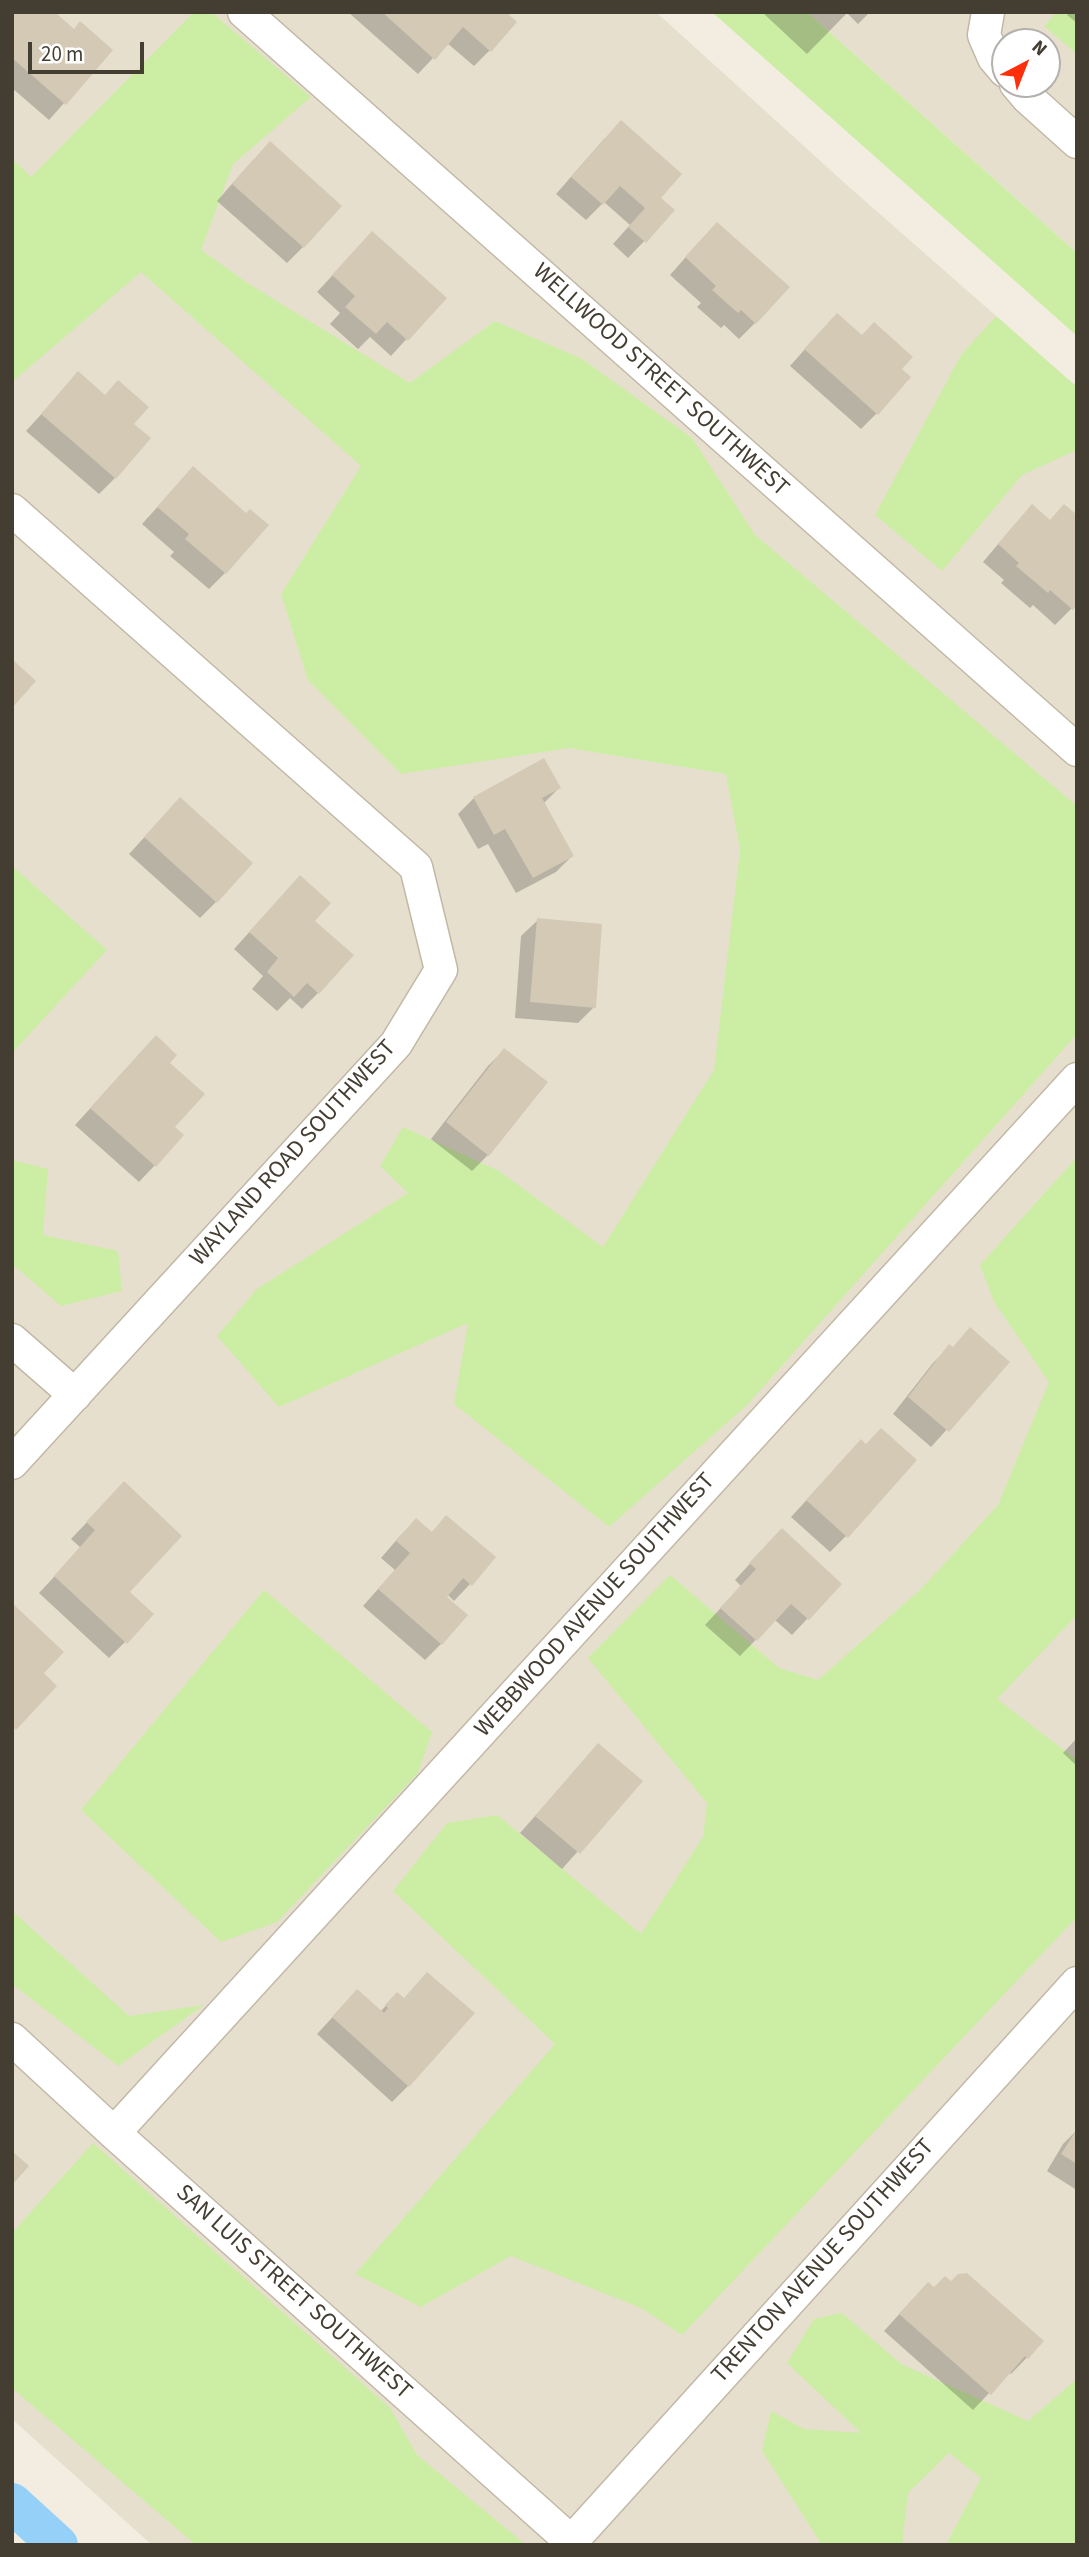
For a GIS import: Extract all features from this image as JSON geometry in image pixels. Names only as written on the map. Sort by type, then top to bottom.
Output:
[{"type":"street","name":"WELLWOOD STREET SOUTHWEST","points":[[244,12],[1077,750]]},
{"type":"street","points":[[988,12],[984,35],[991,51]]},
{"type":"street","points":[[1028,98],[1077,142]]},
{"type":"street","name":"WAYLAND ROAD SOUTHWEST","points":[[12,510],[415,867],[441,970],[397,1044],[12,1463]]},
{"type":"street","name":"WEBBWOOD AVENUE SOUTHWEST","points":[[114,2133],[1077,1079]]},
{"type":"street","points":[[12,1340],[75,1395]]},
{"type":"street","name":"TRENTON AVENUE SOUTHWEST","points":[[574,2543],[1077,1983]]},
{"type":"street","name":"SAN LUIS STREET SOUTHWEST","points":[[12,2039],[574,2543]]},
{"type":"shaded area","points":[[12,12],[656,12],[848,186],[1077,387],[1077,2545],[152,2545],[12,2419]]},
{"type":"shaded area","points":[[807,12],[1077,12],[1077,253]]},
{"type":"green space","points":[[194,12],[211,12],[311,97],[233,164],[201,250],[249,284],[410,383],[495,321],[582,359],[692,438],[755,535],[1077,806],[1077,1034],[747,1405],[609,1527],[454,1404],[468,1323],[279,1407],[217,1336],[257,1289],[408,1193],[380,1166],[403,1127],[499,1171],[603,1247],[714,1070],[740,850],[726,774],[569,748],[401,774],[308,680],[281,594],[361,466],[141,272],[12,382],[12,159],[31,177]]},
{"type":"green space","points":[[712,12],[807,12],[1077,253],[1077,336]]},
{"type":"green space","points":[[1057,12],[1077,12],[1077,54],[1061,40],[1061,28],[1044,26]]},
{"type":"green space","points":[[996,316],[1077,387],[1077,450],[1022,475],[942,571],[875,515],[961,355]]},
{"type":"green space","points":[[12,866],[107,950],[12,1053]]},
{"type":"green space","points":[[1077,1157],[1077,1615],[997,1699],[1077,1760],[1077,1917],[682,2335],[641,2308],[511,2256],[421,2307],[355,2274],[555,2044],[393,1891],[447,1823],[497,1815],[641,1934],[703,1837],[707,1803],[588,1658],[670,1575],[779,1668],[818,1680],[921,1589],[998,1505],[1049,1382],[994,1302],[980,1265]]},
{"type":"green space","points":[[12,1160],[48,1169],[43,1235],[118,1251],[122,1291],[61,1306],[12,1264]]},
{"type":"green space","points":[[264,1590],[432,1732],[418,1773],[277,1922],[221,1942],[81,1810]]},
{"type":"green space","points":[[12,1911],[129,2016],[204,2005],[118,2066],[12,1984]]},
{"type":"green space","points":[[93,2143],[390,2408],[417,2455],[526,2545],[196,2545],[12,2388],[12,2233]]},
{"type":"green space","points":[[842,2313],[901,2364],[1028,2421],[1077,2379],[1077,2545],[946,2545],[981,2478],[949,2453],[908,2493],[902,2545],[822,2545],[762,2451],[771,2411],[804,2429],[861,2433],[787,2363],[814,2319]]},
{"type":"building","points":[[12,12],[58,12],[74,29],[80,21],[113,50],[66,105],[12,58]]},
{"type":"building","points":[[382,12],[506,12],[517,22],[491,52],[463,27],[435,60]]},
{"type":"building","points":[[621,120],[682,174],[661,198],[675,210],[646,243],[628,227],[645,208],[620,186],[603,205],[571,177]]},
{"type":"building","points":[[270,141],[342,206],[304,248],[232,184]]},
{"type":"building","points":[[717,222],[790,287],[756,324],[741,310],[738,313],[712,290],[716,286],[685,257]]},
{"type":"building","points":[[372,231],[447,298],[408,341],[387,322],[376,334],[345,307],[355,296],[332,275]]},
{"type":"building","points":[[837,313],[862,335],[874,322],[913,357],[902,369],[911,377],[878,415],[804,349]]},
{"type":"building","points":[[78,371],[105,395],[118,380],[149,407],[134,424],[151,438],[116,479],[41,414]]},
{"type":"building","points":[[193,466],[246,513],[250,509],[269,525],[226,574],[185,539],[189,534],[157,507]]},
{"type":"building","points":[[1032,504],[1050,520],[1064,504],[1077,515],[1077,605],[1073,610],[1016,566],[1019,563],[998,544]]},
{"type":"building","points":[[12,659],[36,681],[12,708]]},
{"type":"building","points":[[544,758],[561,788],[542,798],[574,856],[533,878],[505,829],[494,835],[473,797]]},
{"type":"building","points":[[180,797],[253,863],[217,903],[144,837]]},
{"type":"building","points":[[300,875],[331,903],[315,921],[354,955],[319,994],[307,983],[294,997],[267,972],[278,958],[249,932]]},
{"type":"building","points":[[537,918],[602,924],[596,1008],[530,1002]]},
{"type":"building","points":[[156,1035],[177,1055],[170,1063],[205,1094],[175,1127],[184,1135],[156,1167],[90,1108]]},
{"type":"building","points":[[504,1048],[548,1082],[489,1156],[446,1122]]},
{"type":"building","points":[[970,1327],[1010,1362],[949,1432],[908,1397],[949,1344],[953,1347]]},
{"type":"building","points":[[881,1428],[917,1460],[848,1538],[806,1500],[861,1439],[866,1444]]},
{"type":"building","points":[[124,1481],[182,1536],[130,1592],[154,1614],[127,1644],[54,1576],[95,1530],[86,1522]]},
{"type":"building","points":[[446,1515],[496,1557],[472,1586],[463,1578],[447,1597],[468,1615],[442,1645],[378,1589],[410,1553],[396,1541],[416,1518],[432,1532]]},
{"type":"building","points":[[782,1528],[842,1584],[809,1620],[791,1604],[757,1641],[720,1608],[756,1569],[749,1563]]},
{"type":"building","points":[[12,1603],[64,1652],[44,1673],[57,1686],[16,1730],[12,1726]]},
{"type":"building","points":[[598,1743],[643,1781],[580,1854],[535,1816]]},
{"type":"building","points":[[427,1972],[475,2013],[409,2087],[332,2017],[357,1989],[384,2013],[388,2008],[385,2005],[397,1992],[404,1998]]},
{"type":"building","points":[[1077,2129],[1077,2164],[1061,2154]]},
{"type":"building","points":[[12,2151],[29,2166],[12,2185]]},
{"type":"building","points":[[967,2273],[1044,2341],[1028,2359],[1025,2356],[991,2395],[899,2314],[928,2282],[934,2287],[945,2276],[951,2281],[958,2274]]},
{"type":"waterway","points":[[12,2503],[58,2545]]}]
